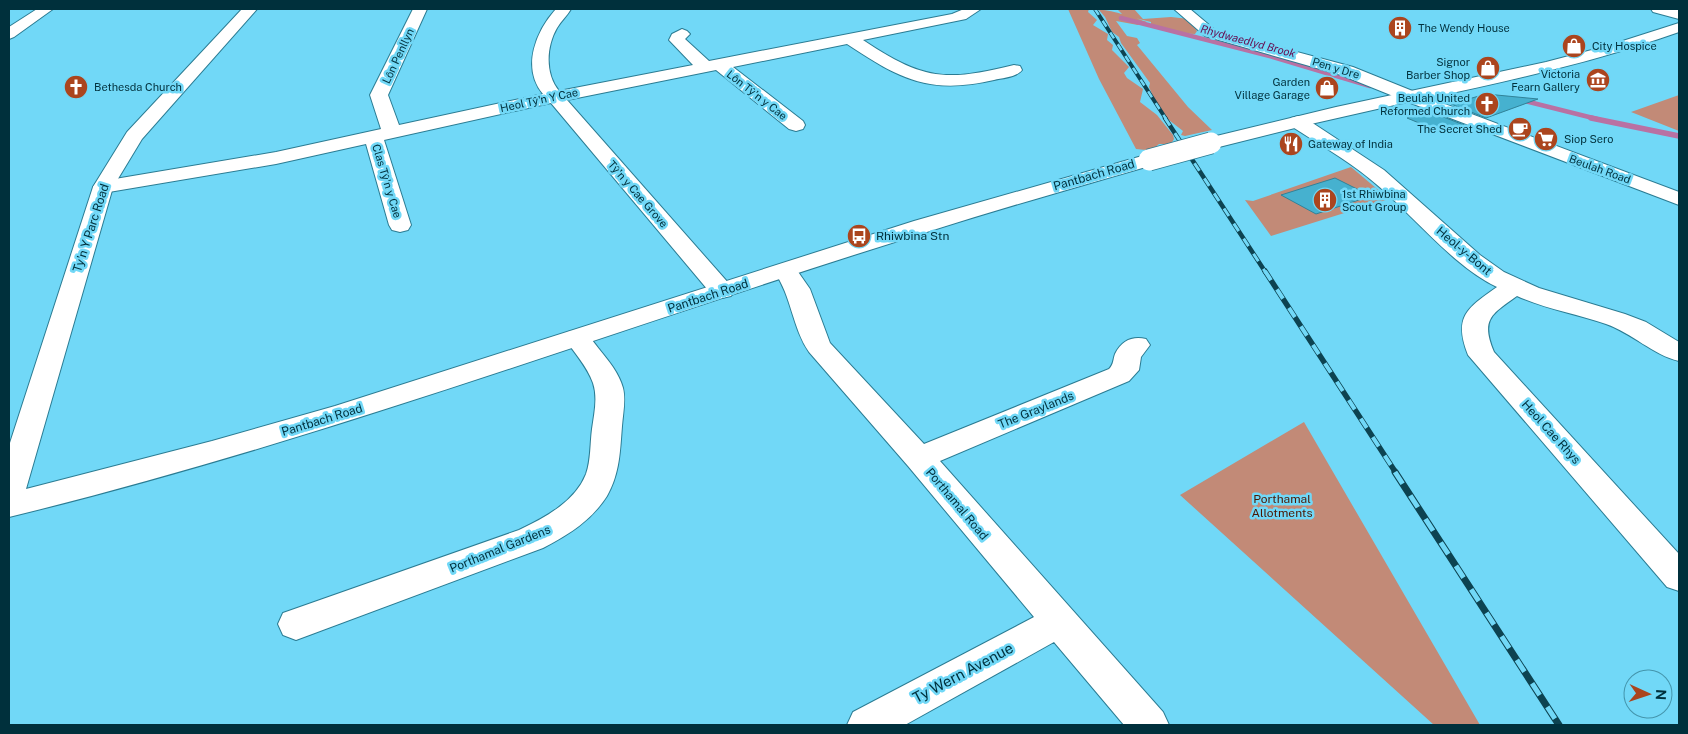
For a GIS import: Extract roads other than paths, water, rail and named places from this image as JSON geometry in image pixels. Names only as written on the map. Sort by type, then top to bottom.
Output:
[{"type":"street","points":[[9,34],[46,9]]},
{"type":"street","name":"Ty'n Y Parc Road","points":[[9,491],[22,456],[103,187],[134,136],[250,9]]},
{"type":"street","name":"Lôn Penllyn","points":[[383,134],[379,95],[420,9]]},
{"type":"street","name":"Tŷ'n y Cae Grove","points":[[564,9],[555,18],[545,36],[540,56],[540,66],[545,85],[553,97],[722,291]]},
{"type":"street","name":"Heol Tŷ'n Y Cae","points":[[103,187],[259,161],[553,97],[952,18],[974,9]]},
{"type":"street","name":"Pen y Dre","points":[[1181,9],[1210,33],[1351,72],[1409,96]]},
{"type":"street","points":[[1658,9],[1679,15]]},
{"type":"street","name":"Pantbach Road","points":[[9,505],[284,431],[977,209],[1211,143],[1409,96],[1536,70],[1679,27]]},
{"type":"street","name":"Lôn Tŷ'n y Cae","points":[[682,34],[677,37],[677,40],[796,125]]},
{"type":"street","points":[[851,38],[899,69],[940,80],[972,80],[1014,70]]},
{"type":"street","name":"Beulah Road","points":[[1409,96],[1451,114],[1679,199]]},
{"type":"street","name":"Heol-y-Bont","points":[[1298,122],[1376,174],[1482,268],[1514,287],[1616,319],[1637,328],[1679,353]]},
{"type":"street","name":"Clas Tŷ'n y Cae","points":[[383,134],[400,225]]},
{"type":"street","name":"Porthamal Road","points":[[786,271],[798,286],[811,333],[818,346],[919,458],[1149,725]]},
{"type":"street","name":"Heol Cae Rhys","points":[[1514,287],[1476,316],[1472,326],[1474,339],[1482,355],[1679,577]]},
{"type":"street","name":"Porthamal Gardens","points":[[296,624],[530,539],[557,526],[575,513],[590,497],[599,481],[603,467],[610,396],[608,384],[577,338]]},
{"type":"street","name":"The Graylands","points":[[919,458],[1119,376],[1125,370],[1128,355],[1137,345]]},
{"type":"street","name":"Ty Wern Avenue","points":[[867,725],[1059,621]]},
{"type":"waterway","name":"Rhydwaedlyd Brook","points":[[1121,18],[1273,57],[1370,86]]},
{"type":"waterway","name":"Rhydwaedlyd Brook","points":[[1525,101],[1597,119]]},
{"type":"waterway","name":"Rhydwaedlyd Brook","points":[[1591,118],[1679,136]]},
{"type":"railway","points":[[1095,9],[1166,119]]},
{"type":"railway","points":[[1165,118],[1266,273]]},
{"type":"railway","points":[[1265,271],[1396,473]]},
{"type":"railway","points":[[1395,472],[1559,725]]},
{"type":"place","name":"The Wendy House","points":[[1400,28]]},
{"type":"place","name":"City Hospice","points":[[1574,46]]},
{"type":"place","name":"Signor Barber Shop","points":[[1488,68]]},
{"type":"place","name":"Victoria Fearn Gallery","points":[[1598,80]]},
{"type":"place","name":"Bethesda Church","points":[[76,87]]},
{"type":"place","name":"Garden Village Garage","points":[[1327,88]]},
{"type":"place","name":"Beulah United Reformed Church","points":[[1487,104]]},
{"type":"place","name":"The Secret Shed","points":[[1520,129]]},
{"type":"place","name":"Siop Sero","points":[[1546,139]]},
{"type":"place","name":"Gateway of India","points":[[1291,144]]},
{"type":"place","name":"1st Rhiwbina Scout Group","points":[[1325,200]]},
{"type":"place","name":"Rhiwbina Stn","points":[[859,236]]},
{"type":"park label","name":"Porthamal Allotments","points":[[1282,506]]}]
